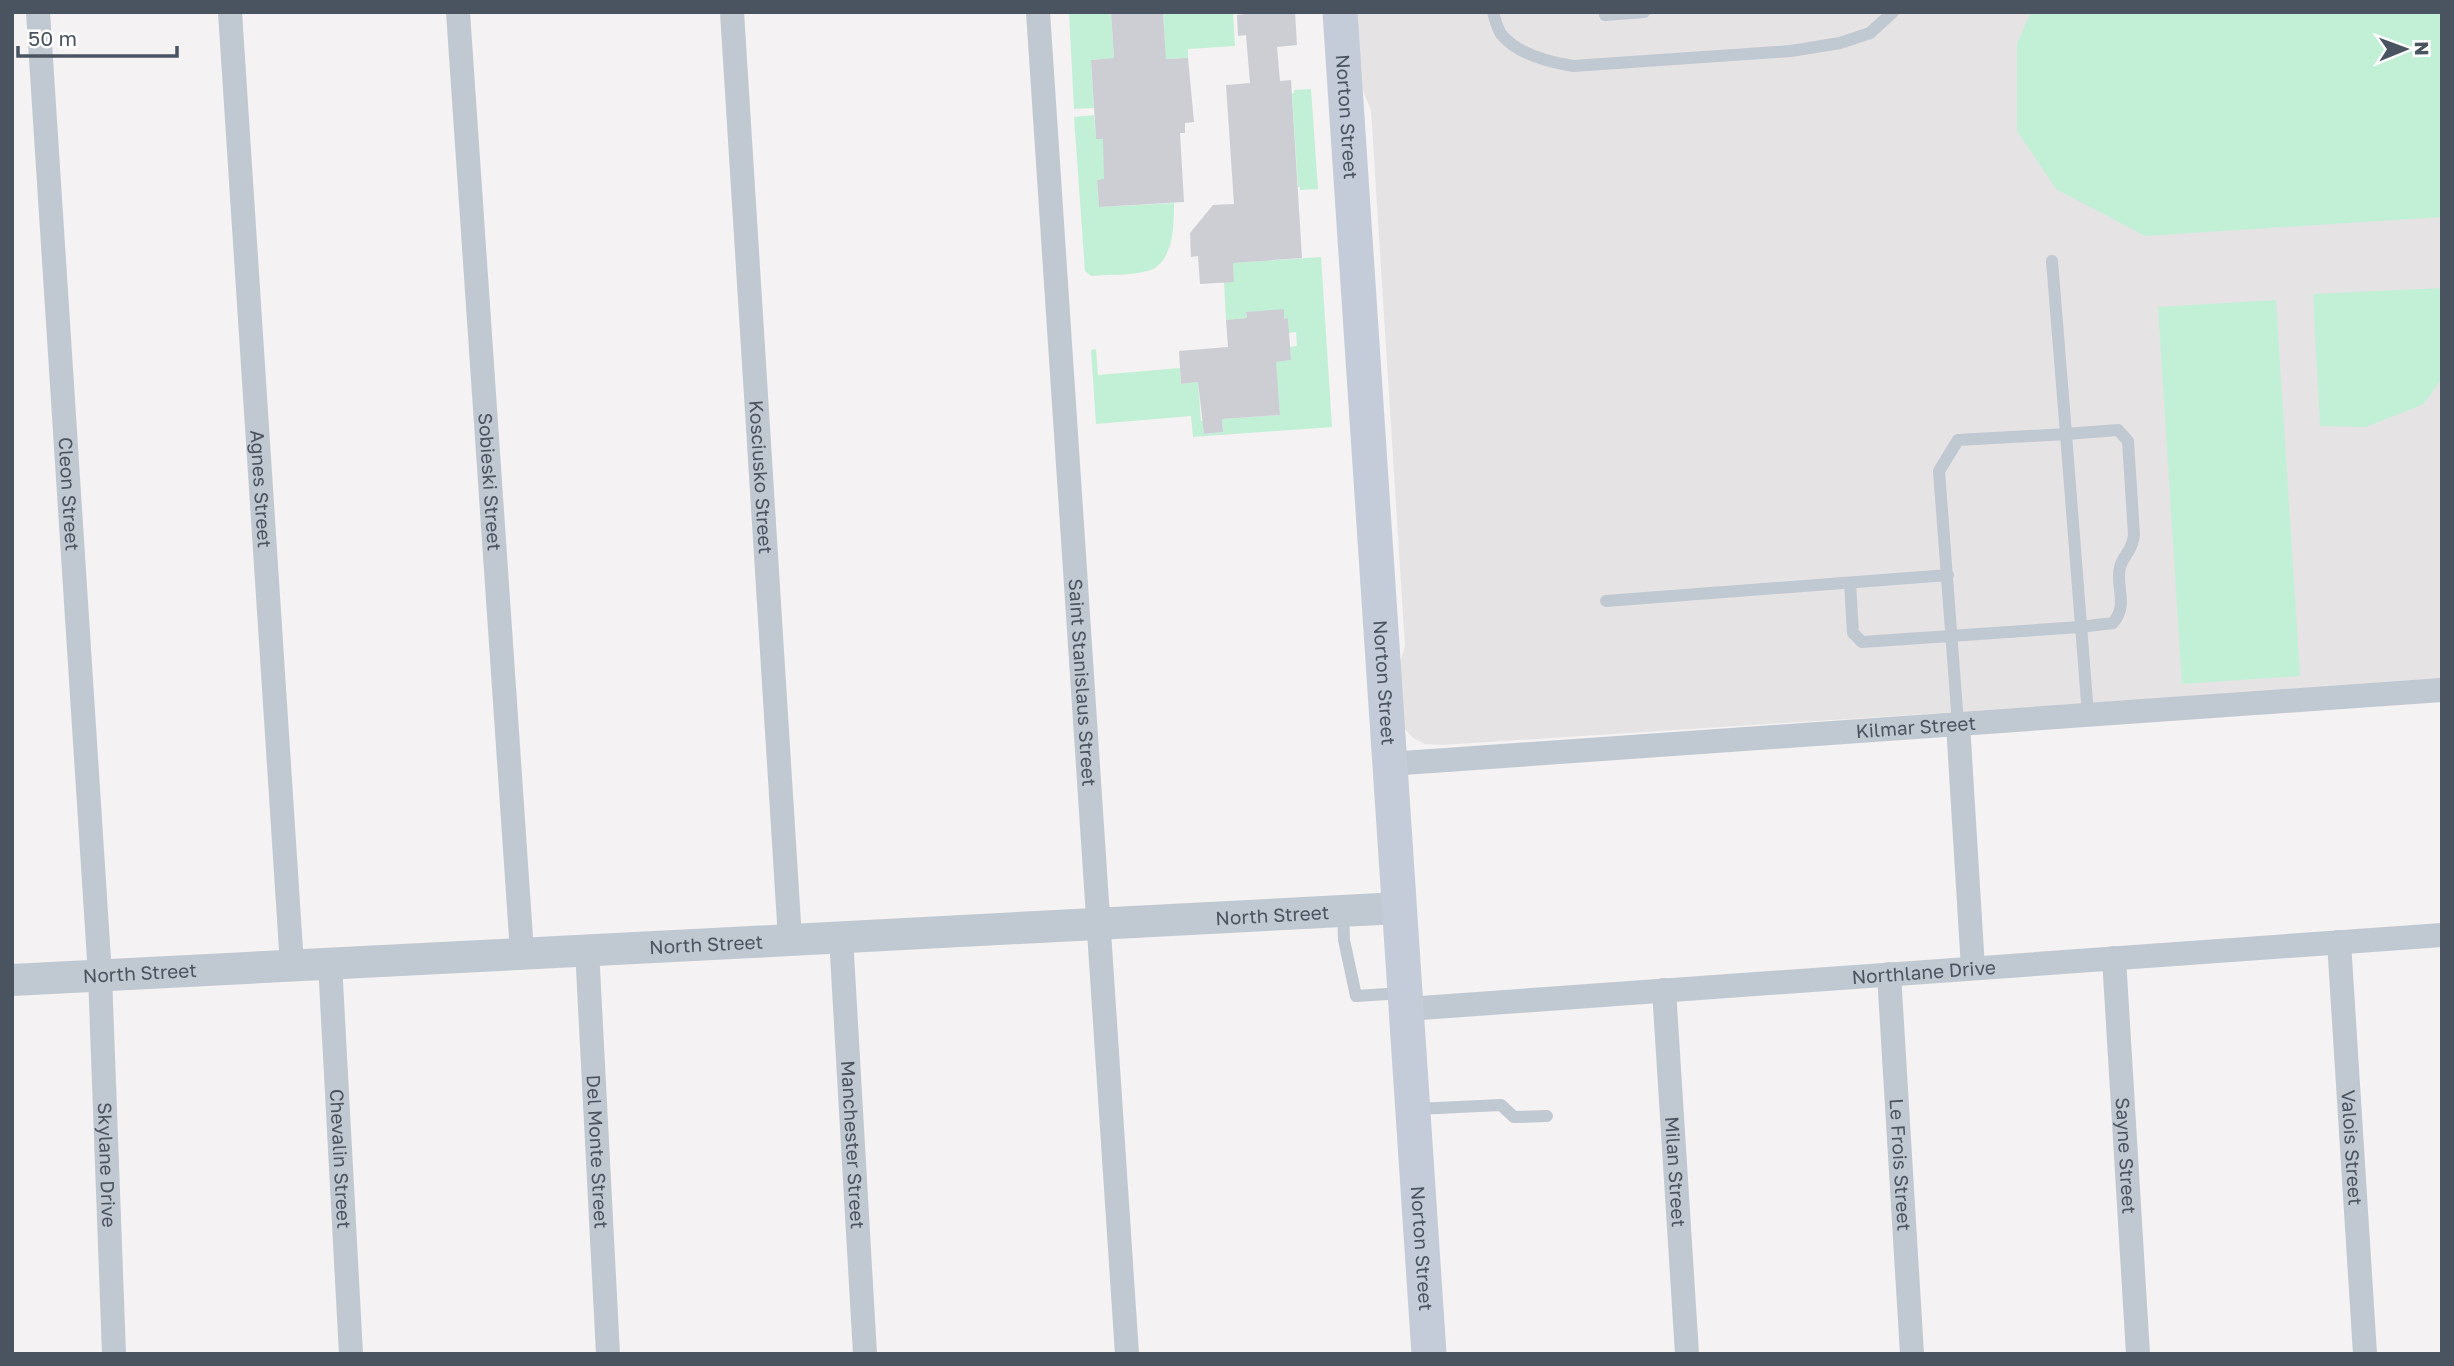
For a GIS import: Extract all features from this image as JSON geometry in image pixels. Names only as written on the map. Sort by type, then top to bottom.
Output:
[{"type":"main road","name":"Norton Street","points":[[1340,12],[1429,1354]]},
{"type":"street","name":"Cleon Street","points":[[38,12],[100,975]]},
{"type":"street","name":"Agnes Street","points":[[230,12],[292,965]]},
{"type":"street","name":"Sobieski Street","points":[[457,12],[522,952]]},
{"type":"street","name":"Kosciusko Street","points":[[732,12],[790,939]]},
{"type":"street","name":"Saint Stanislaus Street","points":[[1038,12],[1127,1354]]},
{"type":"street","name":"Kilmar Street","points":[[1390,764],[2442,690]]},
{"type":"street","points":[[1958,724],[1973,968]]},
{"type":"street","name":"North Street","points":[[12,980],[522,952],[1100,926],[1399,908]]},
{"type":"street","name":"Northlane Drive","points":[[1406,1001],[1664,990],[2442,935]]},
{"type":"street","name":"Manchester Street","points":[[841,937],[865,1354]]},
{"type":"street","name":"Valois Street","points":[[2339,942],[2365,1354]]},
{"type":"street","name":"Del Monte Street","points":[[587,949],[608,1354]]},
{"type":"street","name":"Sayne Street","points":[[2114,958],[2138,1354]]},
{"type":"street","name":"Chevalin Street","points":[[330,963],[351,1354]]},
{"type":"street","name":"Le Frois Street","points":[[1889,974],[1912,1354]]},
{"type":"street","name":"Skylane Drive","points":[[100,975],[114,1354]]},
{"type":"street","name":"Milan Street","points":[[1664,990],[1687,1354]]},
{"type":"lane","points":[[1493,12],[1500,32],[1512,43],[1545,61],[1573,66],[1791,51],[1840,43],[1870,33],[1893,12]]},
{"type":"lane","points":[[1605,12],[1605,15],[1644,12]]},
{"type":"lane","points":[[2052,261],[2088,715]]},
{"type":"lane","points":[[1850,583],[1853,633],[1862,642],[1951,636],[2080,627],[2113,623],[2120,614],[2120,568],[2133,547],[2134,535],[2128,441],[2118,430],[1958,440],[1939,471],[1948,575],[1951,636],[1958,724]]},
{"type":"lane","points":[[1606,601],[1948,575]]},
{"type":"lane","points":[[1343,911],[1344,940],[1356,996],[1406,1001]]},
{"type":"lane","points":[[1413,1109],[1501,1105],[1514,1117],[1547,1116]]},
{"type":"shaded area","points":[[1357,12],[2442,12],[2442,681],[1442,745],[1425,744],[1413,738],[1405,729],[1398,669],[1405,646],[1371,110],[1361,86]]},
{"type":"green space","points":[[1069,12],[1111,12],[1114,58],[1091,60],[1094,108],[1074,109]]},
{"type":"green space","points":[[1163,12],[1233,12],[1235,46],[1188,49],[1188,58],[1166,59]]},
{"type":"green space","points":[[2031,12],[2442,12],[2442,217],[2145,236],[2056,189],[2017,131],[2017,44]]},
{"type":"green space","points":[[1311,89],[1318,189],[1300,190],[1292,94],[1294,90]]},
{"type":"green space","points":[[1094,115],[1096,139],[1114,138],[1104,179],[1097,180],[1099,207],[1174,203],[1171,243],[1163,261],[1147,271],[1091,276],[1085,271],[1074,117]]},
{"type":"green space","points":[[1321,257],[1332,427],[1193,437],[1191,416],[1096,424],[1091,350],[1096,349],[1098,375],[1180,368],[1181,384],[1198,382],[1204,434],[1223,432],[1222,419],[1280,415],[1275,362],[1291,360],[1290,347],[1297,346],[1296,332],[1289,333],[1284,310],[1246,313],[1247,318],[1226,320],[1224,282],[1234,281],[1233,263]]},
{"type":"green space","points":[[2442,288],[2442,378],[2424,404],[2366,427],[2320,426],[2313,294]]},
{"type":"green space","points":[[2276,300],[2300,676],[2182,684],[2158,307]]},
{"type":"building","points":[[1111,12],[1163,12],[1166,59],[1188,58],[1194,122],[1185,123],[1185,133],[1180,133],[1184,202],[1099,207],[1097,180],[1104,179],[1103,139],[1096,139],[1091,60],[1114,58]]},
{"type":"building","points":[[1245,12],[1295,12],[1297,45],[1277,47],[1280,81],[1291,80],[1302,258],[1233,263],[1234,282],[1200,284],[1198,256],[1191,257],[1190,233],[1213,205],[1234,204],[1226,85],[1250,83],[1246,35],[1238,36],[1237,15]]},
{"type":"building","points":[[1284,309],[1284,319],[1288,318],[1291,360],[1276,362],[1280,415],[1222,419],[1223,432],[1204,434],[1198,382],[1181,384],[1179,351],[1228,347],[1226,320],[1247,318],[1246,312]]}]
